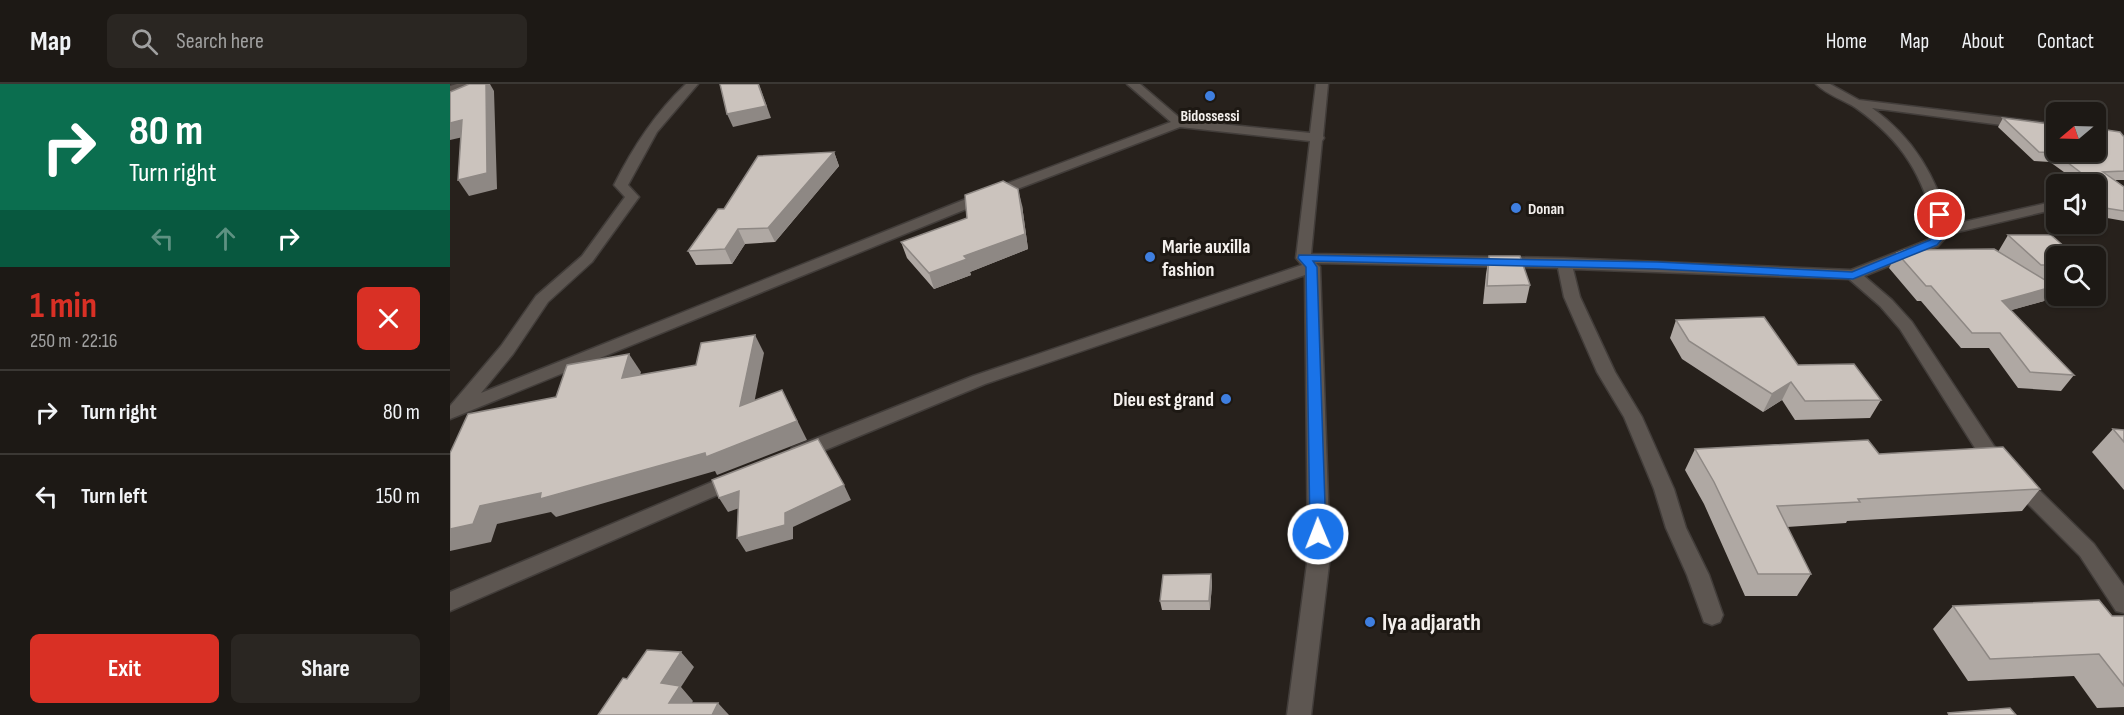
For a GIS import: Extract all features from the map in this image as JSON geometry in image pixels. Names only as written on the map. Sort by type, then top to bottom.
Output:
[{"type":"street","points":[[450,90],[468,84]]},
{"type":"street","points":[[452,415],[507,350],[542,299],[587,259],[616,222],[632,197],[621,185],[630,165],[658,121],[692,84]]},
{"type":"street","points":[[1133,84],[1179,123]]},
{"type":"street","points":[[1299,715],[1319,556],[1308,262],[1322,84]]},
{"type":"street","points":[[1822,84],[1857,103],[1899,135],[1924,170],[1936,198],[1944,231]]},
{"type":"street","points":[[1857,103],[2046,126]]},
{"type":"street","points":[[452,415],[981,198],[1179,123],[1318,138]]},
{"type":"street","points":[[782,460],[979,380],[1308,262],[1564,264],[1853,275],[1934,243],[1944,231],[2046,207]]},
{"type":"street","points":[[1564,264],[1572,297],[1606,372],[1633,417],[1655,468],[1676,528],[1698,575],[1712,615]]},
{"type":"street","points":[[1853,275],[1886,303],[1906,326],[1987,451],[2087,550],[2124,604]]},
{"type":"street","points":[[450,602],[749,473]]},
{"type":"building","points":[[469,84],[486,84],[487,173],[458,180],[462,120],[450,123],[450,92]]},
{"type":"building","points":[[720,84],[758,84],[766,106],[727,114]]},
{"type":"building","points":[[2003,118],[2046,124],[2046,152],[2039,152]]},
{"type":"building","points":[[2106,130],[2120,132],[2124,137],[2124,171],[2103,172],[2106,174],[2081,174],[2067,162],[2106,162]]},
{"type":"building","points":[[834,152],[768,228],[738,229],[725,249],[688,251],[718,209],[724,209],[758,156]]},
{"type":"building","points":[[2106,174],[2124,187],[2124,211],[2106,208]]},
{"type":"building","points":[[1003,181],[1018,189],[1025,234],[964,256],[967,259],[929,273],[901,242],[967,218],[965,195]]},
{"type":"building","points":[[2008,235],[2051,235],[2064,246],[2046,246],[2046,265],[2041,265]]},
{"type":"building","points":[[1994,249],[2046,281],[2046,289],[2002,301],[2074,375],[2030,372],[2000,333],[1972,333],[1931,286],[1926,286],[1897,253],[1905,250]]},
{"type":"building","points":[[1489,256],[1520,256],[1530,285],[1487,286]]},
{"type":"building","points":[[1764,317],[1798,365],[1854,364],[1881,400],[1805,401],[1791,382],[1772,394],[1689,341],[1676,320]]},
{"type":"building","points":[[755,335],[740,406],[782,390],[797,421],[706,457],[705,453],[540,499],[541,493],[480,506],[473,524],[450,529],[450,453],[468,414],[556,397],[567,365],[629,354],[622,378],[696,365],[701,343]]},
{"type":"building","points":[[2113,429],[2124,430],[2124,442]]},
{"type":"building","points":[[818,439],[844,485],[785,513],[785,525],[737,538],[739,491],[719,498],[712,480]]},
{"type":"building","points":[[1868,440],[1879,454],[2003,447],[2040,489],[1777,506],[1811,574],[1758,574],[1714,482],[1695,449]]},
{"type":"building","points":[[1211,574],[1209,601],[1160,601],[1163,575]]},
{"type":"building","points":[[2099,600],[2112,616],[2124,616],[2124,686],[2099,654],[1990,659],[1953,606]]},
{"type":"building","points":[[647,650],[681,652],[661,683],[680,686],[669,703],[718,703],[712,715],[598,715],[623,678],[627,679]]},
{"type":"building","points":[[2010,708],[2016,715],[1949,715],[1948,713]]},
{"type":"place","name":"Bidossessi","points":[[1210,96]]},
{"type":"place","name":"Donan","points":[[1516,208]]},
{"type":"place","name":"Marie auxilla fashion","points":[[1150,257]]},
{"type":"place","name":"Dieu est grand","points":[[1226,399]]},
{"type":"place","name":"Iya adjarath","points":[[1370,622]]},
{"type":"route","points":[[1318,534],[1312,267],[1304,258],[1658,266],[1853,275],[1934,243],[1944,231],[1940,215]]}]
